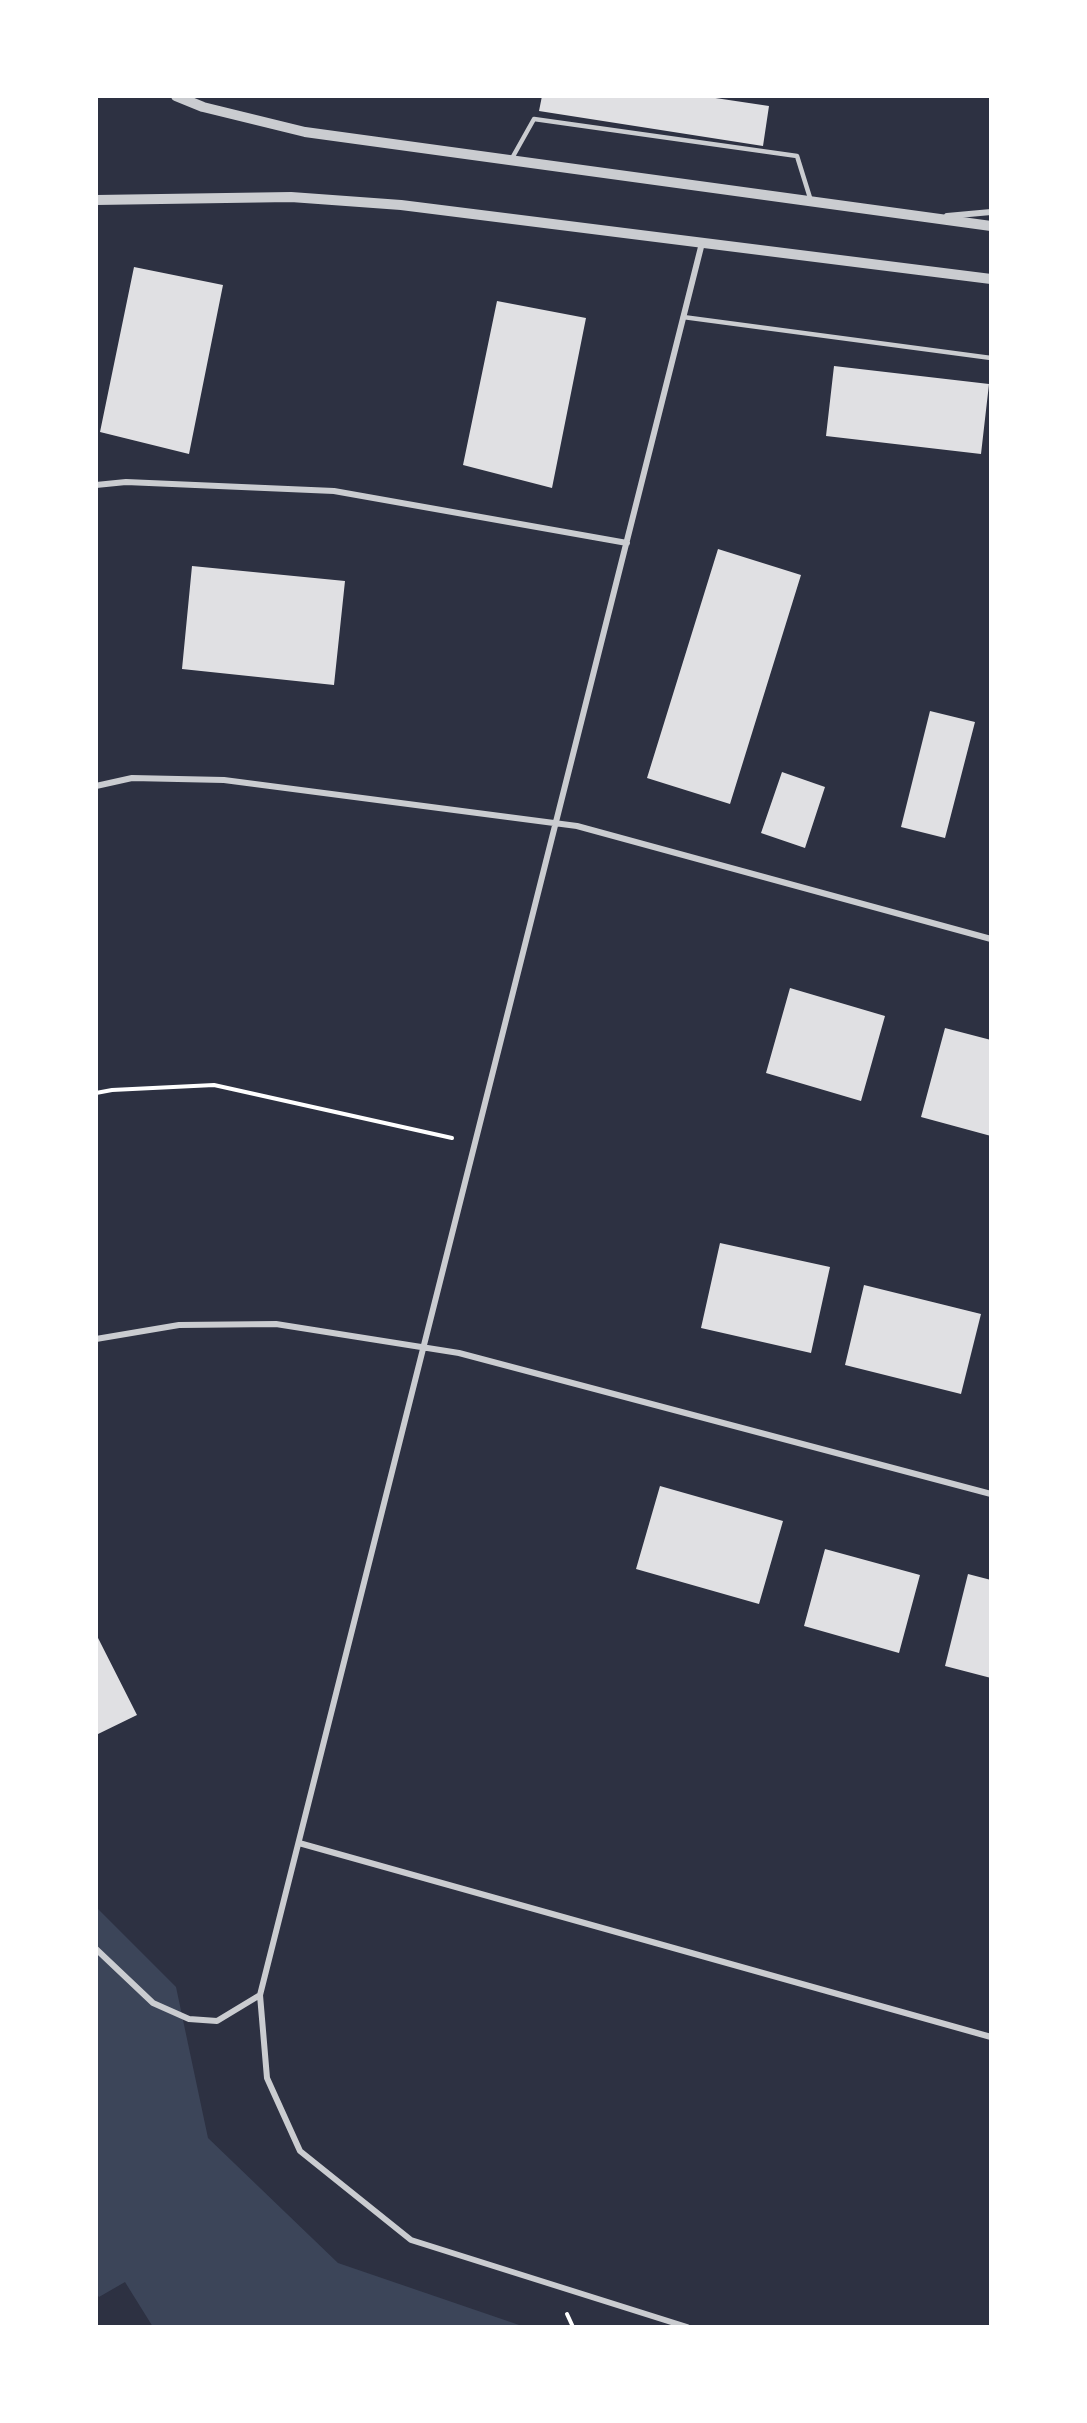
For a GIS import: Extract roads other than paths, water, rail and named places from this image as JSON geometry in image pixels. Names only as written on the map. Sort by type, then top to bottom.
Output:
[{"type":"street","points":[[176,96],[203,107],[305,132],[991,226]]},
{"type":"street","points":[[96,200],[187,196],[302,198],[401,205],[991,279]]},
{"type":"street","points":[[934,218],[991,212]]},
{"type":"street","points":[[687,2327],[411,2240],[300,2151],[267,2078],[260,1995],[702,243]]},
{"type":"street","points":[[96,485],[126,482],[334,491],[627,543]]},
{"type":"street","points":[[96,786],[132,778],[224,780],[577,826],[991,939]]},
{"type":"street","points":[[96,1339],[179,1325],[276,1324],[459,1353],[991,1494]]},
{"type":"street","points":[[299,1843],[991,2037]]},
{"type":"street","points":[[96,1949],[153,2003],[189,2019],[217,2021],[260,1995]]},
{"type":"lane","points":[[511,160],[534,119],[797,156],[811,201]]},
{"type":"lane","points":[[683,317],[991,358]]}]
